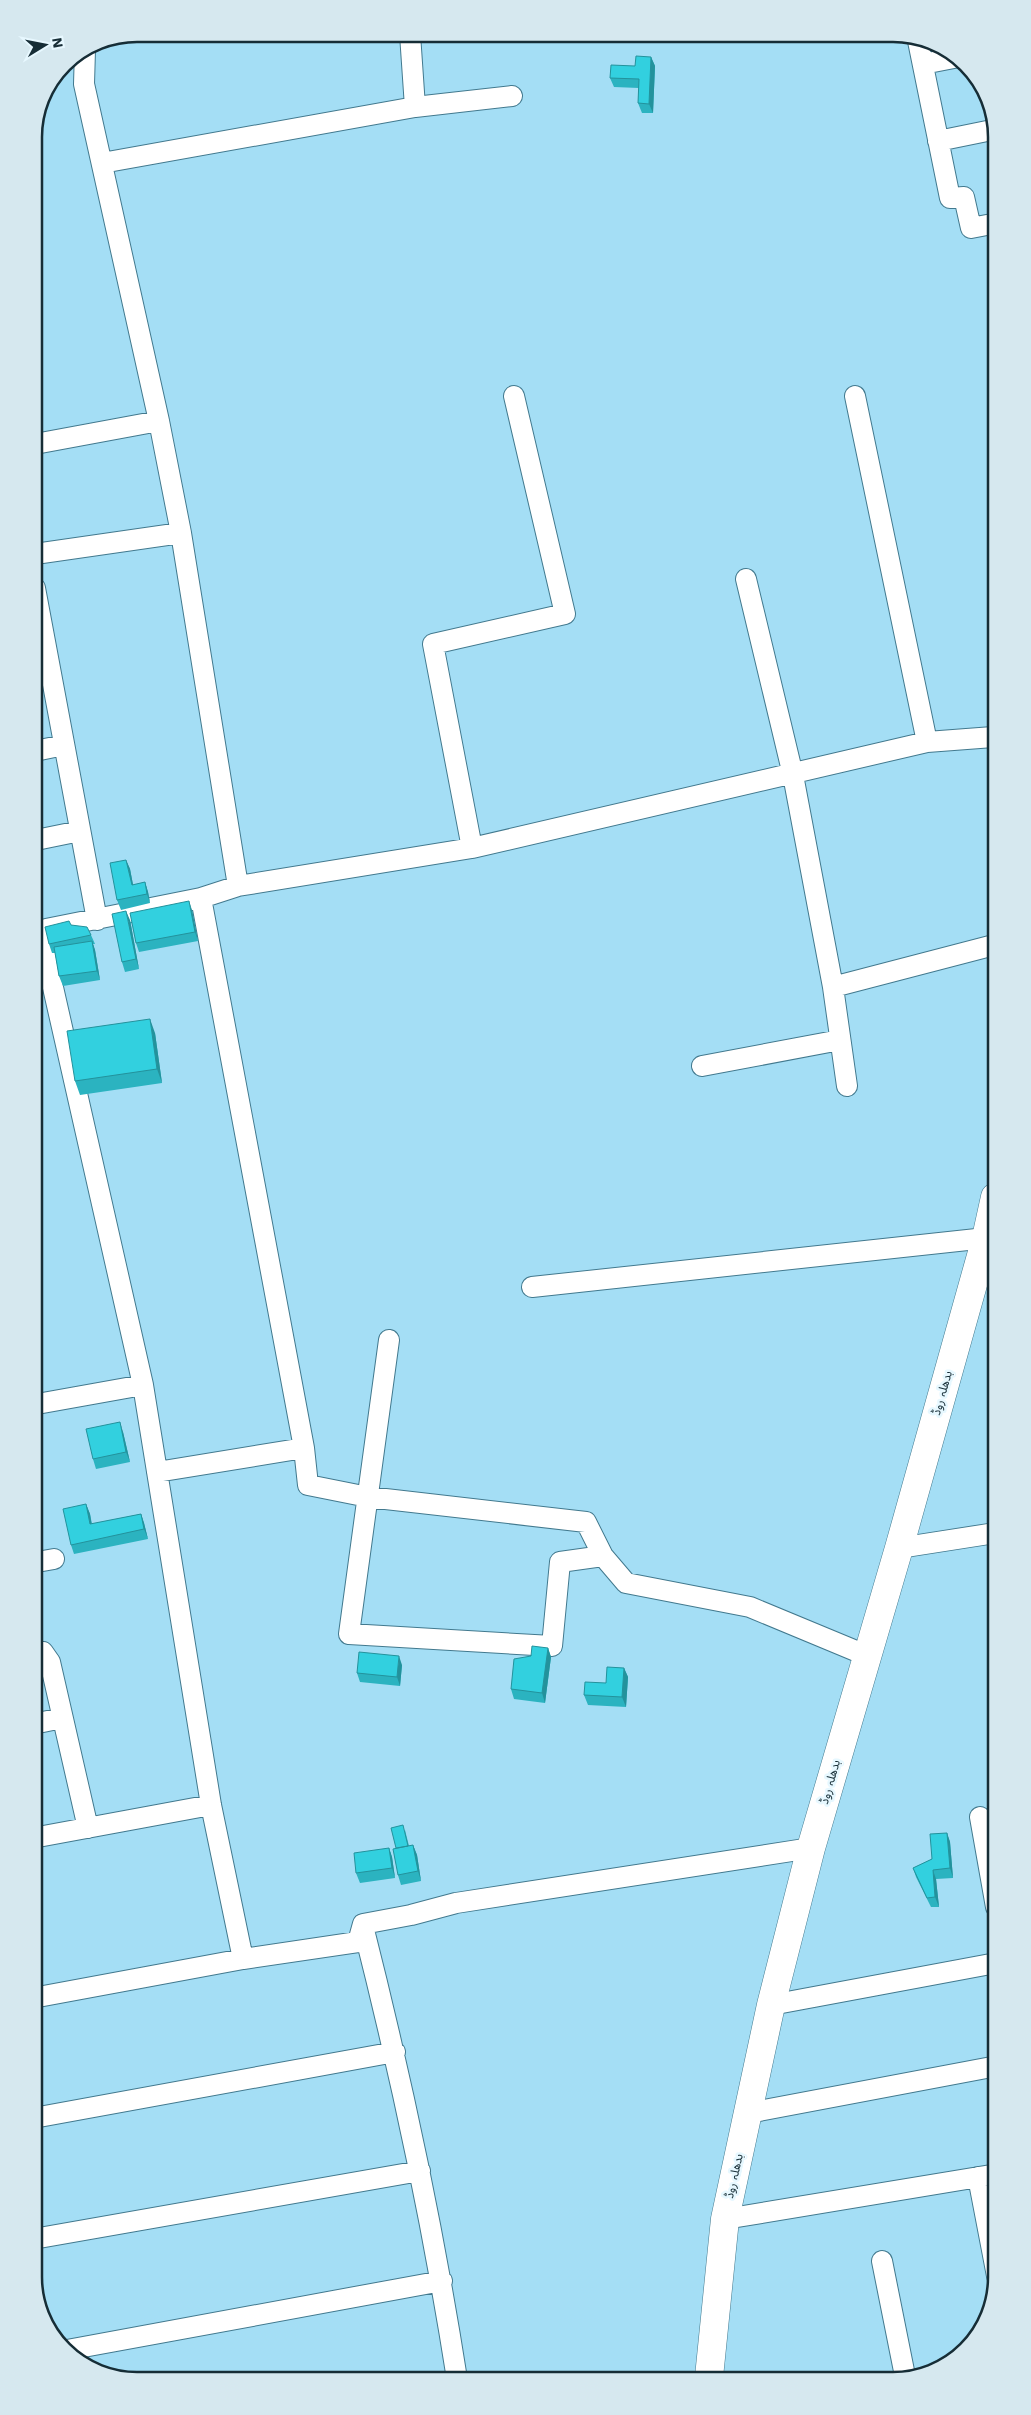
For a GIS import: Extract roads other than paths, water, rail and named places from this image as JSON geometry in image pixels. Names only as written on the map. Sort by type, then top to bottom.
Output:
[{"type":"main road","name":"بدھلہ روڈ","points":[[709,2372],[724,2219],[771,2005],[811,1848],[899,1548],[988,1229]]},
{"type":"street","points":[[411,43],[415,106]]},
{"type":"street","points":[[919,46],[950,198],[964,197],[971,228],[988,225]]},
{"type":"street","points":[[85,58],[84,84],[159,422],[181,532],[238,886]]},
{"type":"street","points":[[923,64],[948,60]]},
{"type":"street","points":[[102,163],[415,106],[512,96]]},
{"type":"street","points":[[938,141],[988,131]]},
{"type":"street","points":[[472,848],[434,644],[565,614],[514,396]]},
{"type":"street","points":[[855,396],[927,742]]},
{"type":"street","points":[[43,443],[159,422]]},
{"type":"street","points":[[43,553],[181,532]]},
{"type":"street","points":[[746,579],[793,775],[833,987],[847,1086]]},
{"type":"street","points":[[43,669],[64,745],[97,920]]},
{"type":"street","points":[[43,930],[201,898],[238,886],[472,848],[793,775],[927,742],[988,737]]},
{"type":"street","points":[[43,749],[64,745]]},
{"type":"street","points":[[43,839],[80,831]]},
{"type":"street","points":[[201,898],[304,1448],[308,1485],[368,1497],[586,1522],[603,1556],[626,1583],[750,1607],[868,1656]]},
{"type":"street","points":[[833,987],[988,948]]},
{"type":"street","points":[[43,951],[143,1385],[212,1805],[242,1959]]},
{"type":"street","points":[[702,1066],[840,1040]]},
{"type":"street","points":[[532,1287],[986,1238]]},
{"type":"street","points":[[389,1340],[349,1634],[552,1646],[560,1562],[603,1556]]},
{"type":"street","points":[[42,1399],[143,1385]]},
{"type":"street","points":[[157,1472],[304,1448]]},
{"type":"street","points":[[899,1548],[988,1534]]},
{"type":"street","points":[[42,1652],[50,1662],[88,1828]]},
{"type":"street","points":[[42,1722],[62,1718]]},
{"type":"street","points":[[42,1836],[212,1805]]},
{"type":"street","points":[[980,1817],[988,1862]]},
{"type":"street","points":[[363,1924],[411,1915],[456,1903],[811,1848]]},
{"type":"street","points":[[42,1997],[242,1959],[358,1942],[363,1924]]},
{"type":"street","points":[[363,1924],[395,2052],[420,2171],[442,2281],[456,2372]]},
{"type":"street","points":[[771,2005],[988,1964]]},
{"type":"street","points":[[42,2116],[395,2052]]},
{"type":"street","points":[[748,2113],[988,2068]]},
{"type":"street","points":[[42,2237],[420,2171]]},
{"type":"street","points":[[724,2219],[988,2176]]},
{"type":"street","points":[[882,2260],[904,2372]]},
{"type":"street","points":[[75,2349],[442,2281]]}]
